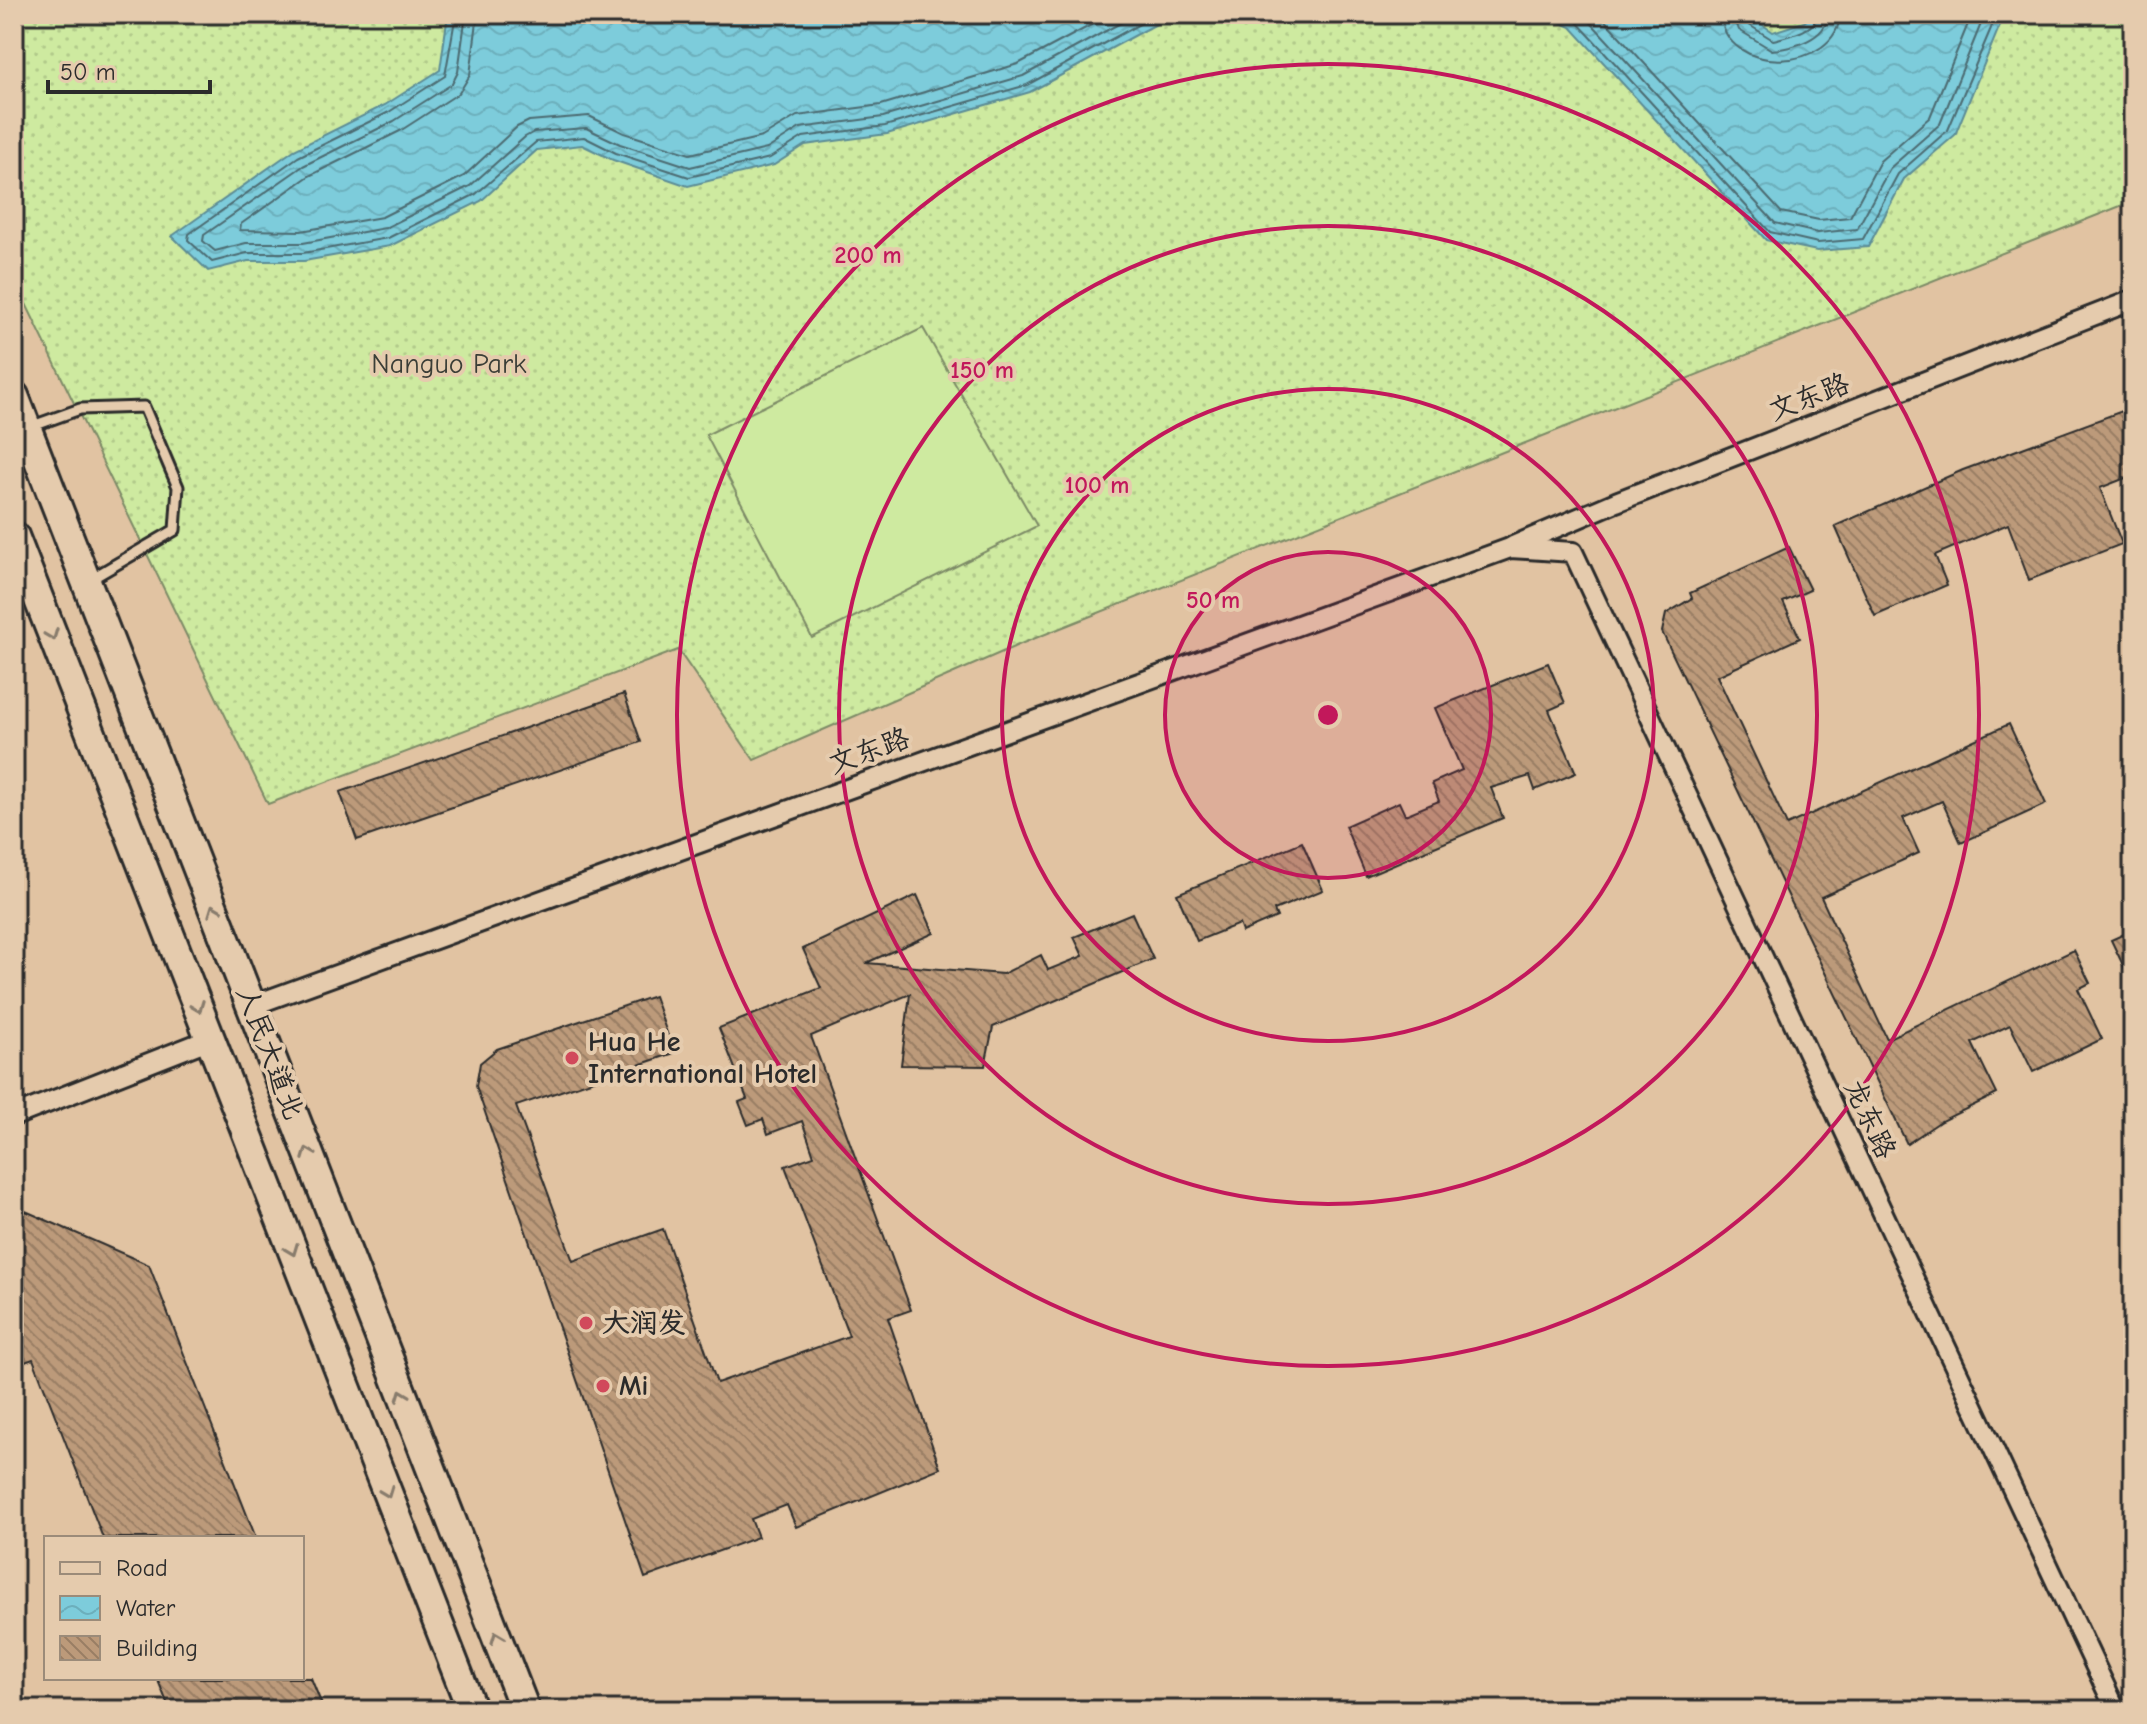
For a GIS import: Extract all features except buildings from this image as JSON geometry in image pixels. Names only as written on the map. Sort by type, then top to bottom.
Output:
[{"type":"main road","name":"人民大道北","points":[[14,396],[525,1710]]},
{"type":"main road","name":"人民大道北","points":[[14,536],[472,1710]]},
{"type":"street","name":"文东路","points":[[251,1006],[1506,549],[1616,502],[2133,300]]},
{"type":"street","name":"文东路","points":[[1506,549],[1573,552]]},
{"type":"street","name":"龙东路","points":[[1573,552],[2116,1710]]},
{"type":"street","points":[[14,1116],[210,1039]]},
{"type":"lane","points":[[26,428],[80,409],[144,407],[178,487],[175,530],[86,582]]},
{"type":"green space","name":"Nanguo Park","points":[[14,14],[2133,14],[2133,201],[1023,643],[754,760],[678,650],[268,804],[14,279]]},
{"type":"green space","points":[[923,328],[1037,526],[812,638],[706,435]]},
{"type":"water","points":[[448,14],[1175,14],[1030,92],[887,134],[805,145],[774,165],[688,186],[613,160],[582,145],[537,150],[481,201],[390,246],[304,261],[248,261],[208,271],[172,236],[294,150],[385,105],[440,70]]},
{"type":"water","points":[[1542,14],[1747,14],[1773,32],[1804,22],[1814,14],[2008,14],[2002,20],[1955,135],[1904,179],[1868,247],[1817,251],[1766,240],[1571,27]]},
{"type":"place","name":"Hua He International Hotel","points":[[572,1058]]},
{"type":"place","name":"大润发","points":[[586,1323]]},
{"type":"place","name":"Mi","points":[[603,1386]]}]
